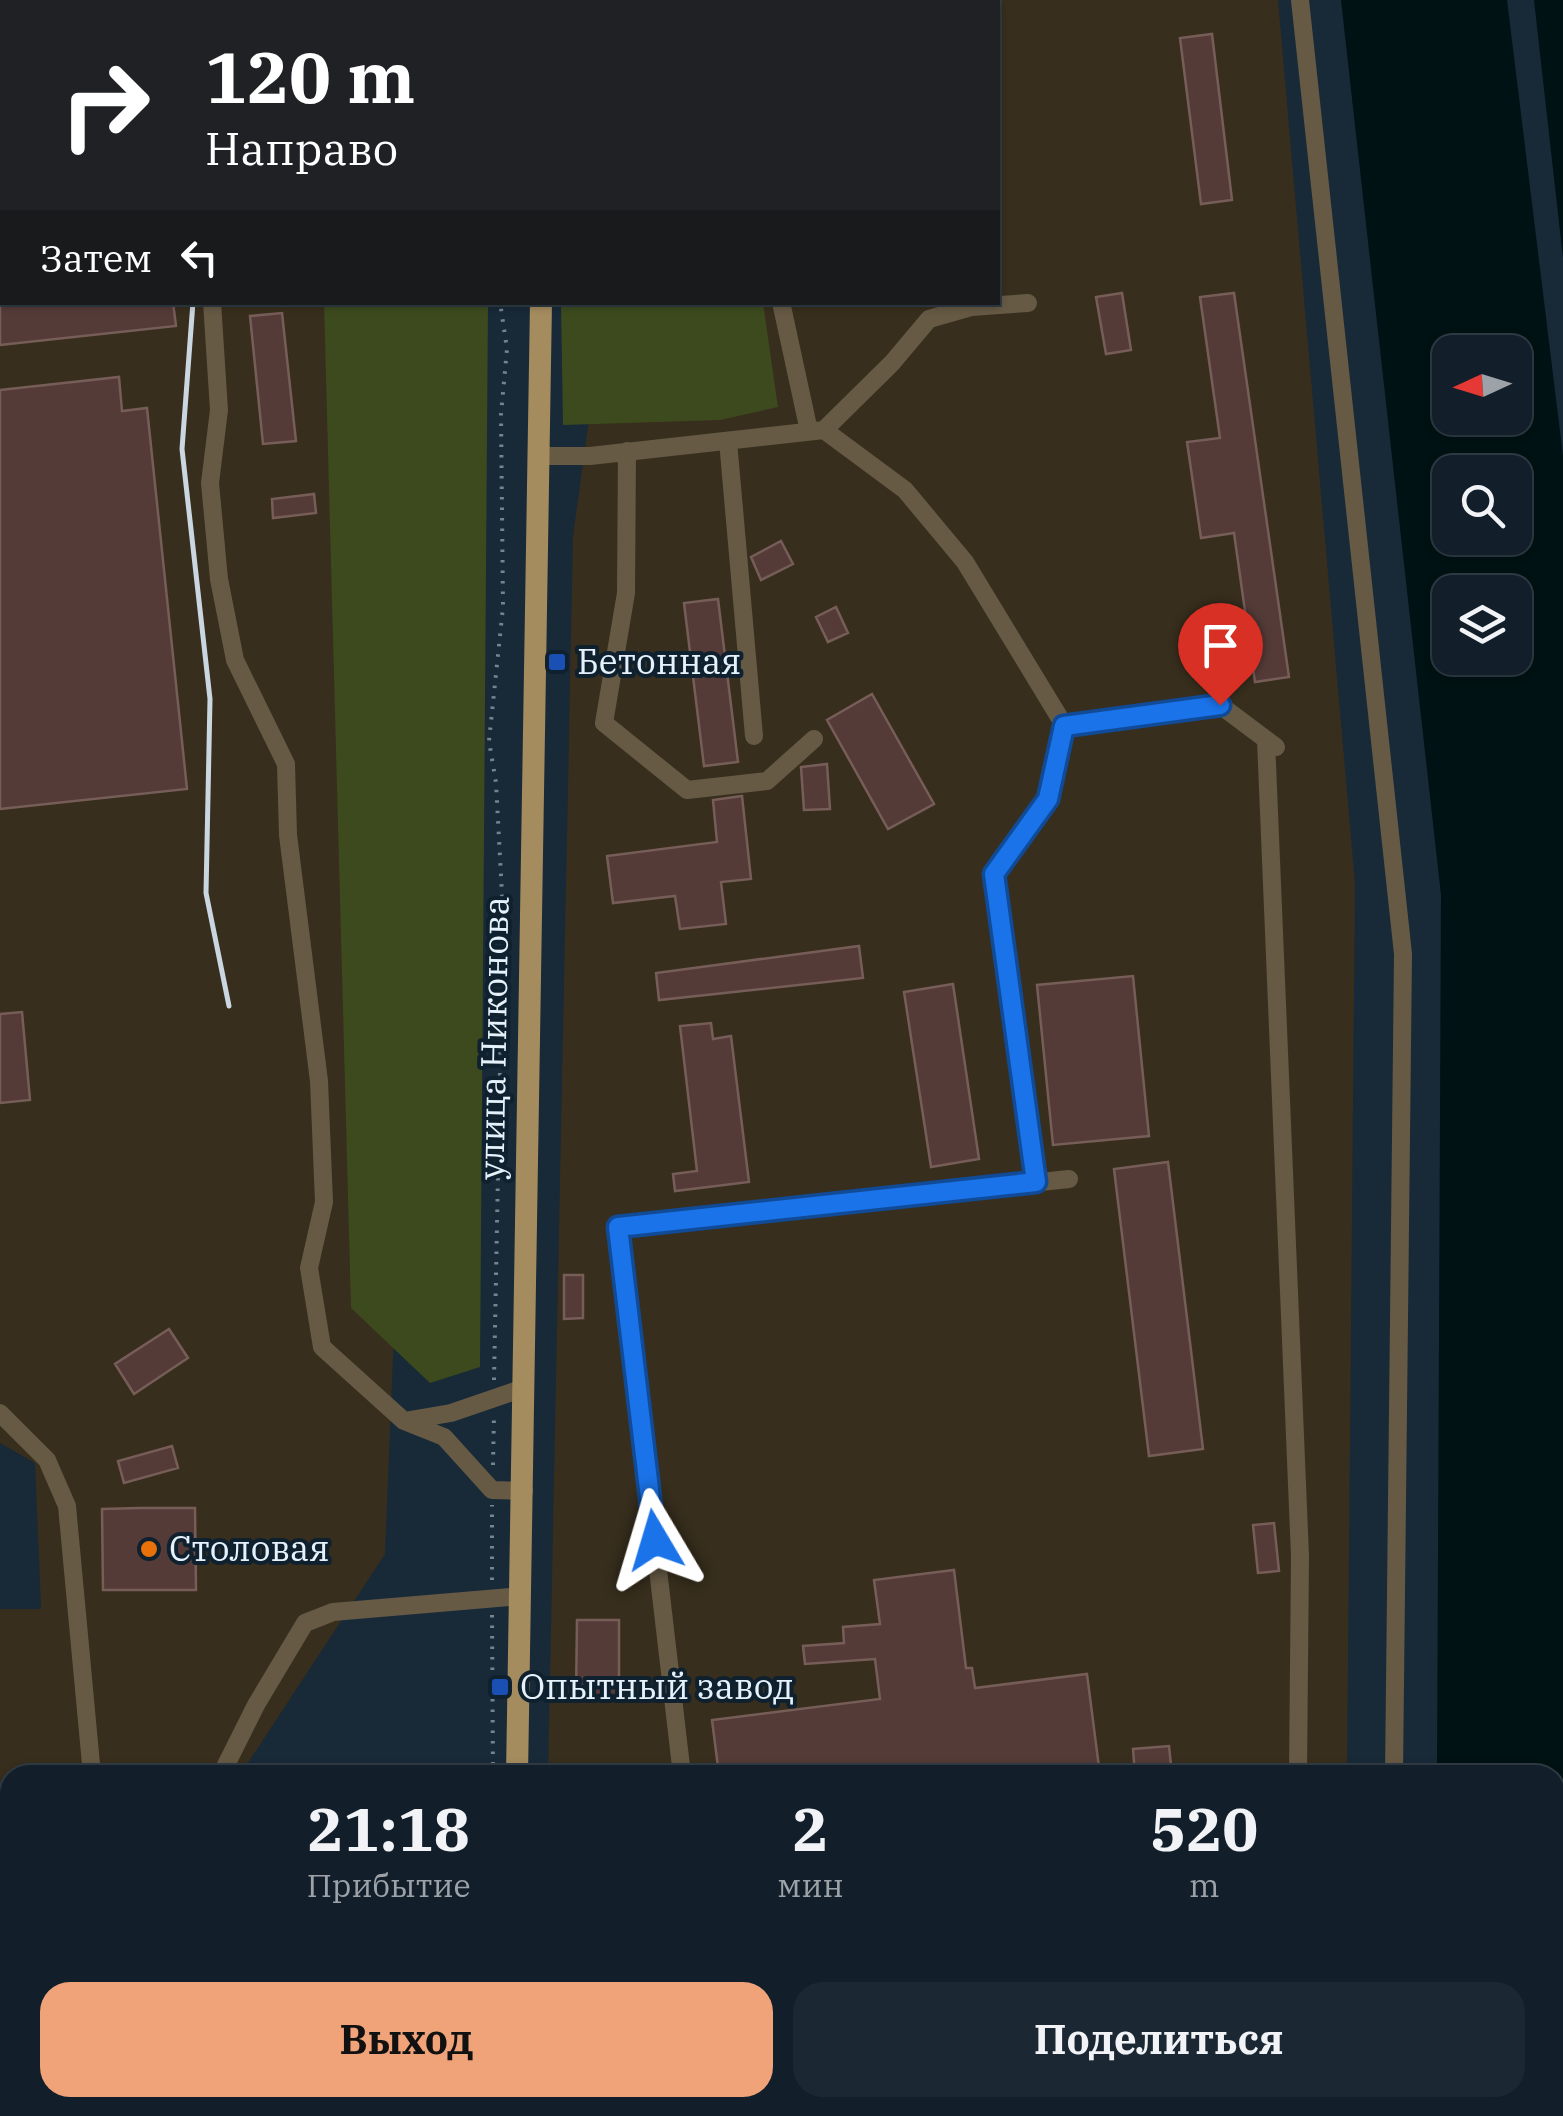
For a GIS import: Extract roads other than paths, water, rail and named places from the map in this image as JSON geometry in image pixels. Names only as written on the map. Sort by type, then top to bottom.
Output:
[{"type":"main road","name":"улица Никонова","points":[[518,1765],[541,305]]},
{"type":"street","points":[[1300,0],[1403,954],[1394,1765]]},
{"type":"street","points":[[1000,305],[1028,303]]},
{"type":"street","points":[[212,305],[219,410],[210,483],[219,579],[236,660],[286,764],[288,835],[320,1081],[324,1202],[310,1268],[322,1348],[404,1422],[444,1437],[492,1490],[524,1492]]},
{"type":"street","points":[[782,305],[816,430],[905,490],[965,562],[1064,726],[1048,799],[994,874],[1036,1182]]},
{"type":"street","points":[[539,456],[627,451],[816,430],[892,363],[929,319],[970,307],[999,305]]},
{"type":"street","points":[[728,441],[754,736]]},
{"type":"street","points":[[627,451],[626,593],[604,723],[687,790],[767,781],[814,739]]},
{"type":"street","points":[[1064,726],[1220,705],[1272,744],[1300,1556],[1298,1765]]},
{"type":"street","points":[[681,1765],[618,1227],[1069,1179]]},
{"type":"street","points":[[404,1422],[524,1388]]},
{"type":"street","points":[[0,1412],[47,1460],[67,1506],[91,1765]]},
{"type":"street","points":[[226,1765],[305,1623],[334,1612],[521,1596]]},
{"type":"railway","points":[[193,305],[182,449],[210,699],[206,893],[229,1006]]},
{"type":"place","name":"Бетонная","points":[[557,662]]},
{"type":"place","name":"Столовая","points":[[149,1549]]},
{"type":"place","name":"Опытный завод","points":[[500,1687]]}]
